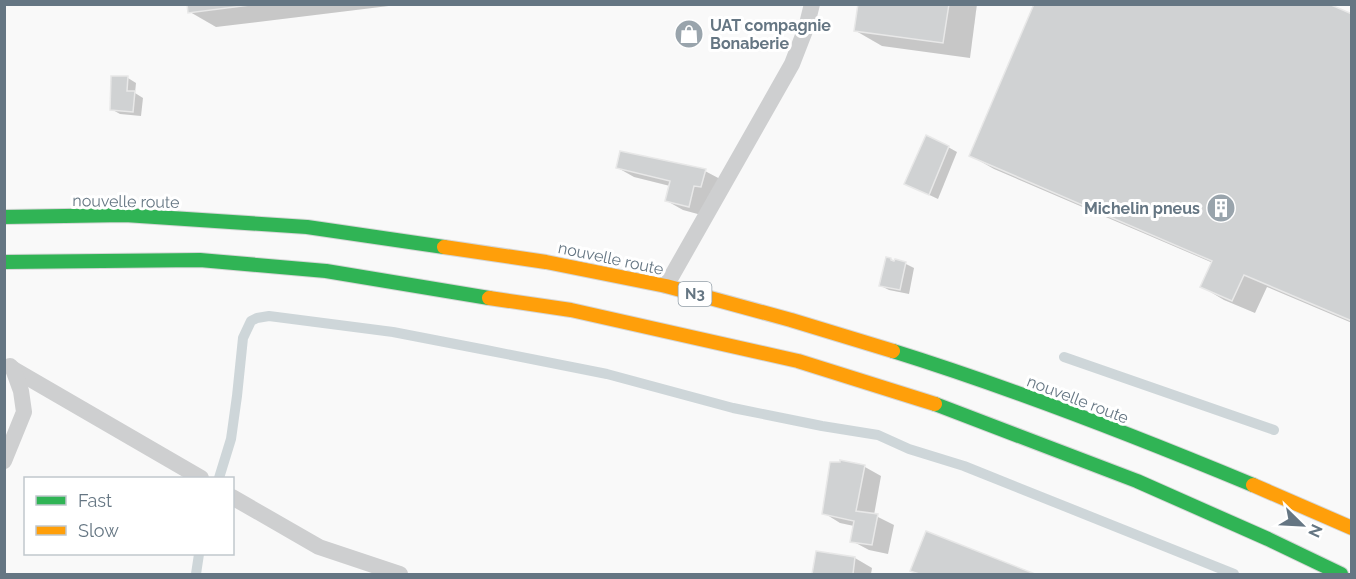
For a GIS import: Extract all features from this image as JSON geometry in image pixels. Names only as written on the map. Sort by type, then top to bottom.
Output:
[{"type":"highway","name":"nouvelle route","points":[[4,217],[125,215],[307,227],[546,262],[666,286],[791,320],[963,373],[1251,484],[1352,528]]},
{"type":"highway","points":[[4,262],[200,260],[326,271],[571,310],[798,362],[949,408],[1137,482],[1268,539],[1341,574]]},
{"type":"lane","points":[[666,286],[792,64],[806,28],[812,4]]},
{"type":"lane","points":[[4,461],[24,412],[21,391],[9,365]]},
{"type":"lane","points":[[9,365],[199,477]]},
{"type":"lane","points":[[234,497],[319,547],[400,574]]},
{"type":"building","points":[[187,4],[258,4],[188,13]]},
{"type":"building","points":[[858,4],[949,4],[943,43],[854,31]]},
{"type":"building","name":"Michelin pneus","points":[[1034,4],[1329,4],[1352,14],[1352,321],[1244,275],[1232,301],[1200,287],[1212,261],[969,156]]},
{"type":"building","points":[[111,76],[128,76],[127,91],[135,91],[133,112],[110,110]]},
{"type":"building","points":[[926,135],[949,146],[929,195],[904,184]]},
{"type":"building","points":[[620,151],[706,169],[701,187],[694,186],[689,207],[665,201],[670,181],[616,168]]},
{"type":"building","points":[[886,257],[894,261],[895,259],[906,262],[900,290],[879,286]]},
{"type":"building","points":[[840,460],[865,465],[856,511],[878,514],[872,545],[850,542],[854,521],[822,514],[830,462],[840,462]]},
{"type":"building","points":[[926,531],[1035,574],[919,574],[910,571]]},
{"type":"building","points":[[816,551],[855,557],[853,574],[812,574]]},
{"type":"waterway","points":[[219,477],[231,439],[243,338],[251,321],[269,316],[393,332],[486,350],[607,374],[733,408],[878,435],[909,449],[964,466],[1234,574]]},
{"type":"waterway","points":[[1064,357],[1274,430]]},
{"type":"waterway","points":[[196,574],[199,555]]},
{"type":"traffic: fast","points":[[4,217],[125,215],[307,227],[444,247]]},
{"type":"traffic: fast","points":[[4,262],[200,260],[326,271],[489,298]]},
{"type":"traffic: fast","points":[[893,351],[1074,414],[1253,485]]},
{"type":"traffic: fast","points":[[935,404],[1137,481],[1341,574]]},
{"type":"traffic: slow","points":[[444,247],[546,262],[666,286],[893,351]]},
{"type":"traffic: slow","points":[[489,298],[571,310],[798,361],[935,404]]},
{"type":"traffic: slow","points":[[1253,485],[1352,528]]},
{"type":"place","name":"UAT compagnie Bonaberie","points":[[689,34]]},
{"type":"place","name":"Michelin pneus","points":[[1221,208]]}]
